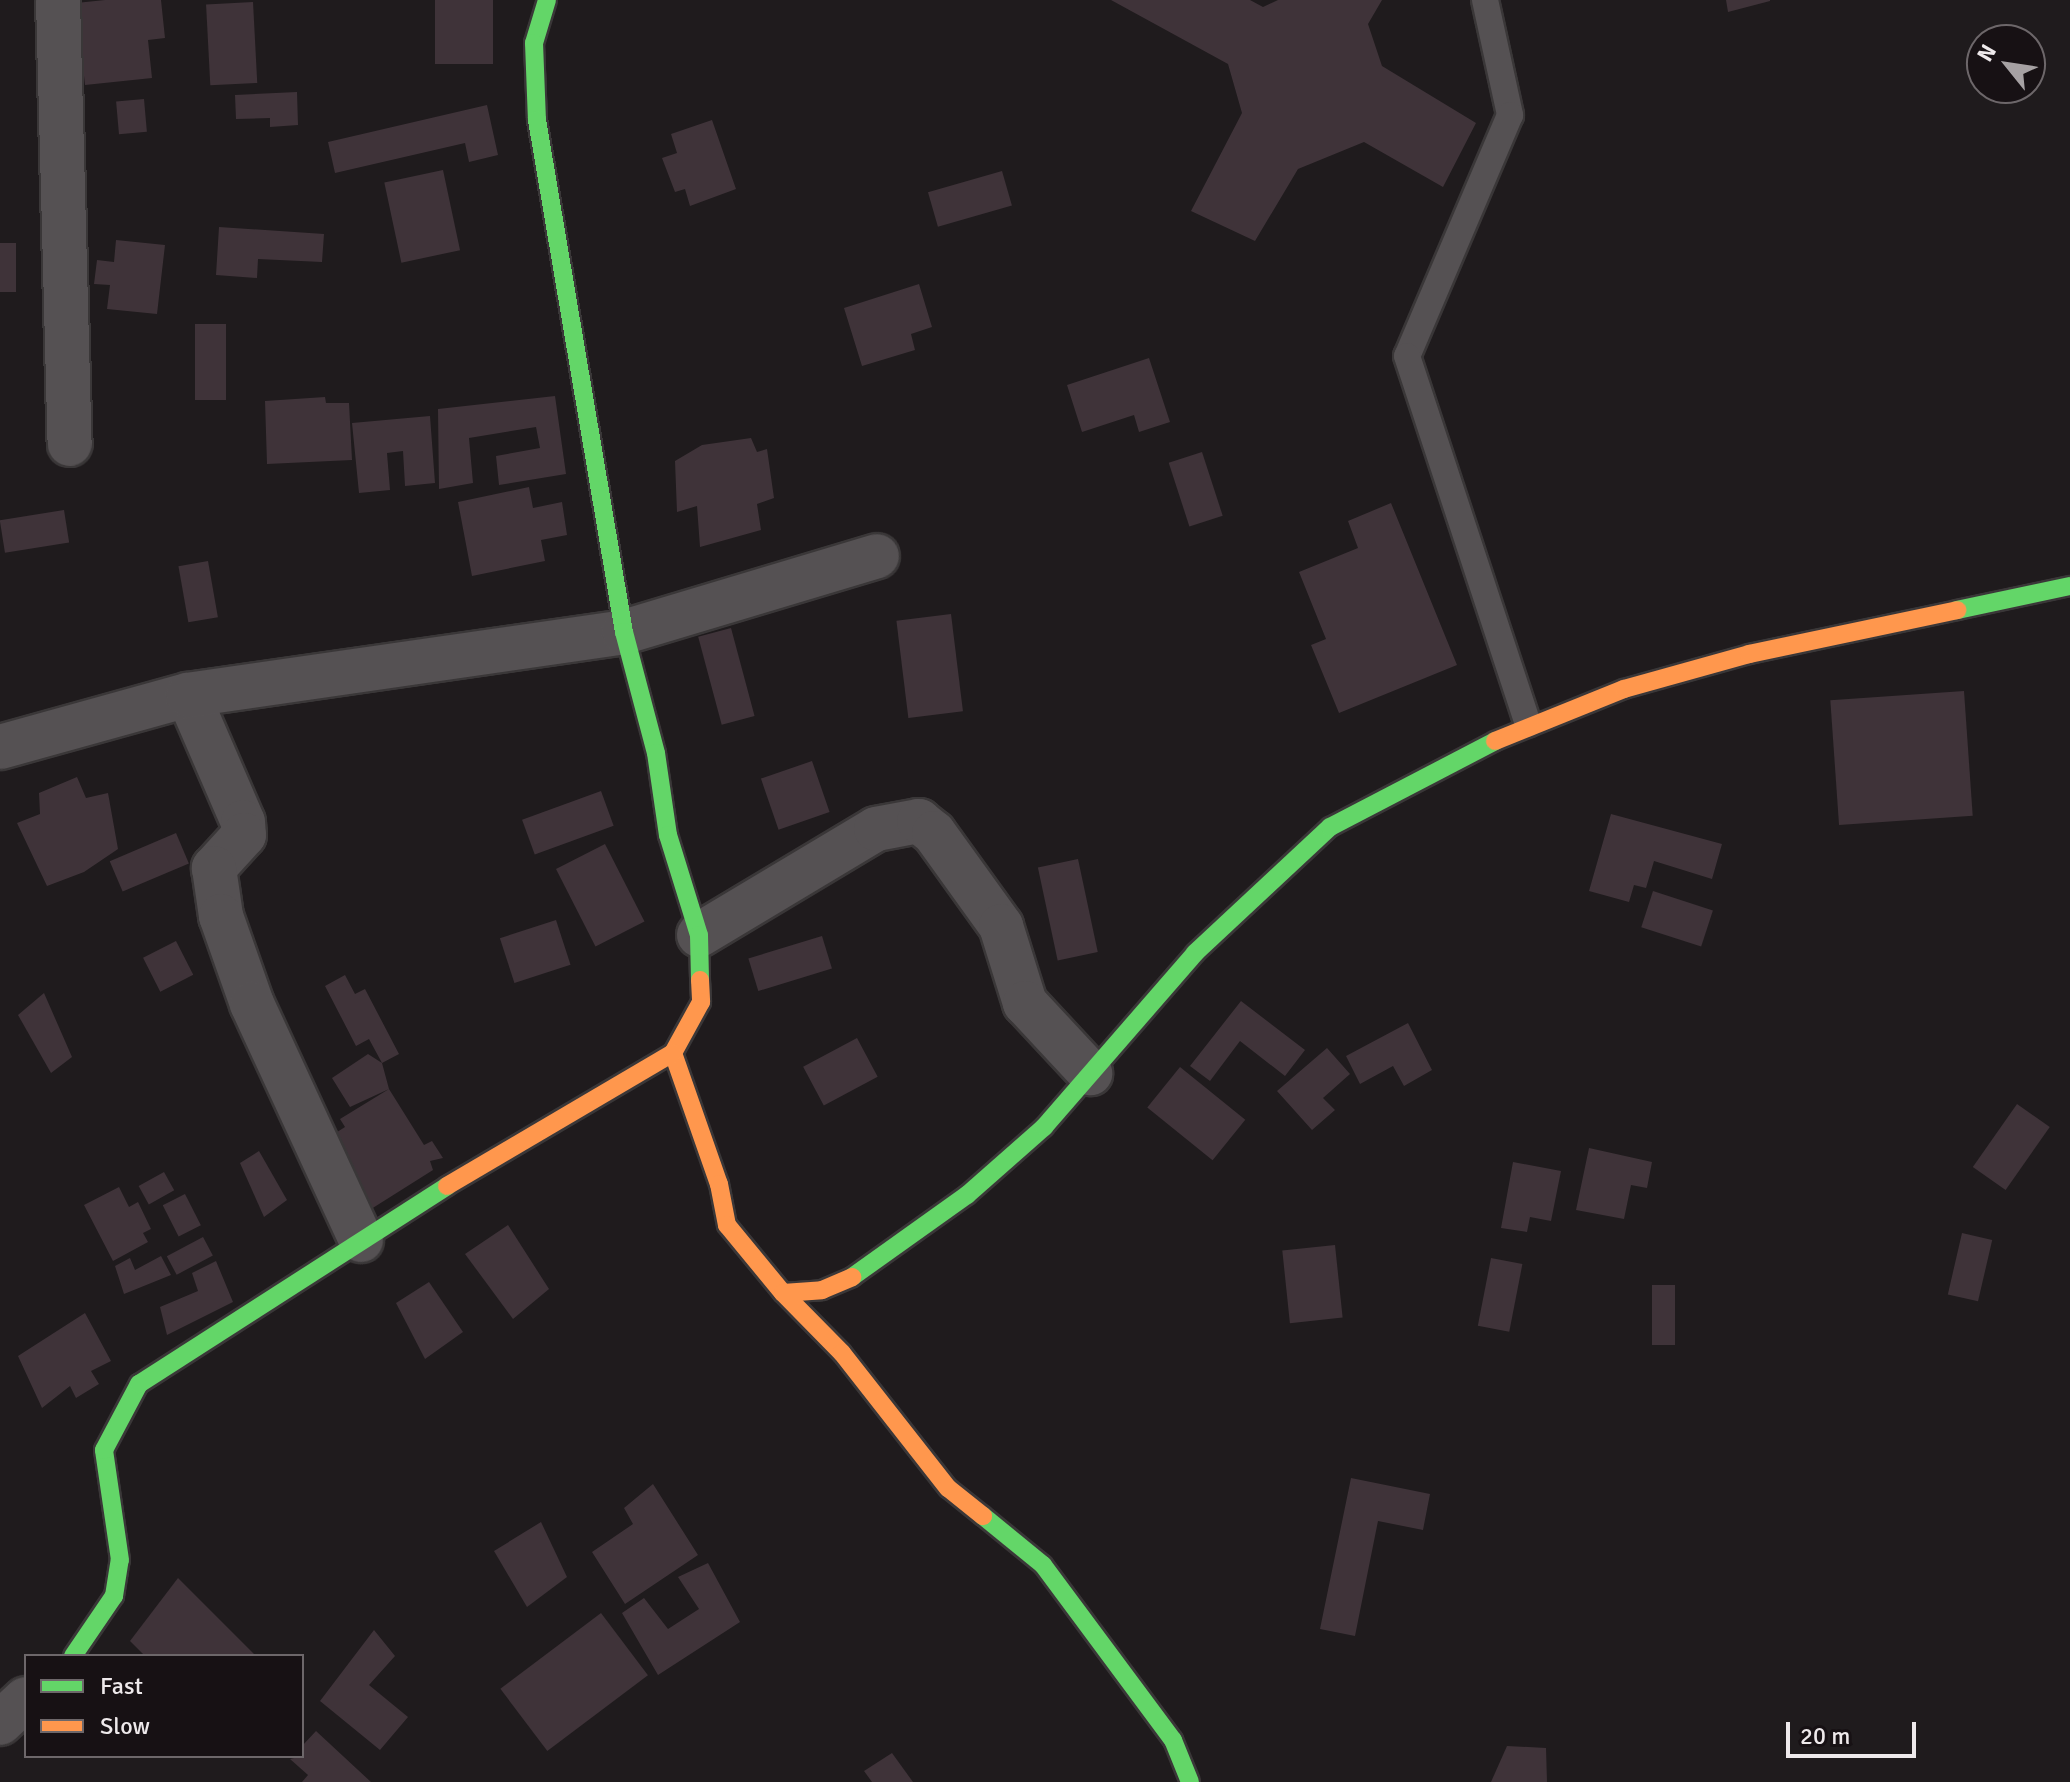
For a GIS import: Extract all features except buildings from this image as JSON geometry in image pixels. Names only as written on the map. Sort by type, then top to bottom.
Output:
[{"type":"street","points":[[58,0],[70,444]]},
{"type":"street","points":[[74,1654],[114,1596],[120,1560],[104,1450],[118,1415],[139,1384],[497,1154],[673,1053],[701,1002],[699,935],[668,835],[656,753],[624,632],[537,120],[534,43],[547,0]]},
{"type":"street","points":[[0,747],[188,695],[624,632],[877,556]]},
{"type":"street","points":[[783,1293],[822,1290],[906,1244],[1044,1127],[1195,953],[1330,827],[1528,724],[1749,654],[2070,586]]},
{"type":"street","points":[[188,695],[243,822],[244,835],[214,868],[221,916],[252,1004],[361,1240]]},
{"type":"street","points":[[699,935],[876,829],[919,821],[934,833],[1001,926],[1025,1003],[1090,1073]]},
{"type":"street","points":[[673,1053],[719,1184],[727,1225],[783,1293],[842,1353],[948,1488],[1043,1565],[1173,1740],[1190,1782]]},
{"type":"street","points":[[0,1723],[24,1701]]},
{"type":"lane","points":[[1485,0],[1510,115],[1407,356],[1528,724]]},
{"type":"traffic: fast","points":[[547,0],[534,43],[537,120],[624,632],[656,753],[668,835],[699,935],[700,980]]},
{"type":"traffic: fast","points":[[1957,610],[2070,586]]},
{"type":"traffic: fast","points":[[852,1277],[967,1195],[1044,1127],[1195,953],[1330,827],[1495,741]]},
{"type":"traffic: fast","points":[[74,1654],[114,1596],[120,1560],[104,1450],[139,1384],[447,1186]]},
{"type":"traffic: fast","points":[[983,1516],[1043,1565],[1173,1740],[1190,1782]]},
{"type":"traffic: slow","points":[[1495,741],[1624,689],[1749,654],[1957,610]]},
{"type":"traffic: slow","points":[[700,980],[701,1002],[673,1053],[719,1184],[727,1225],[783,1293],[822,1290],[852,1277]]},
{"type":"traffic: slow","points":[[447,1186],[673,1053]]},
{"type":"traffic: slow","points":[[783,1293],[842,1353],[948,1488],[983,1516]]}]
